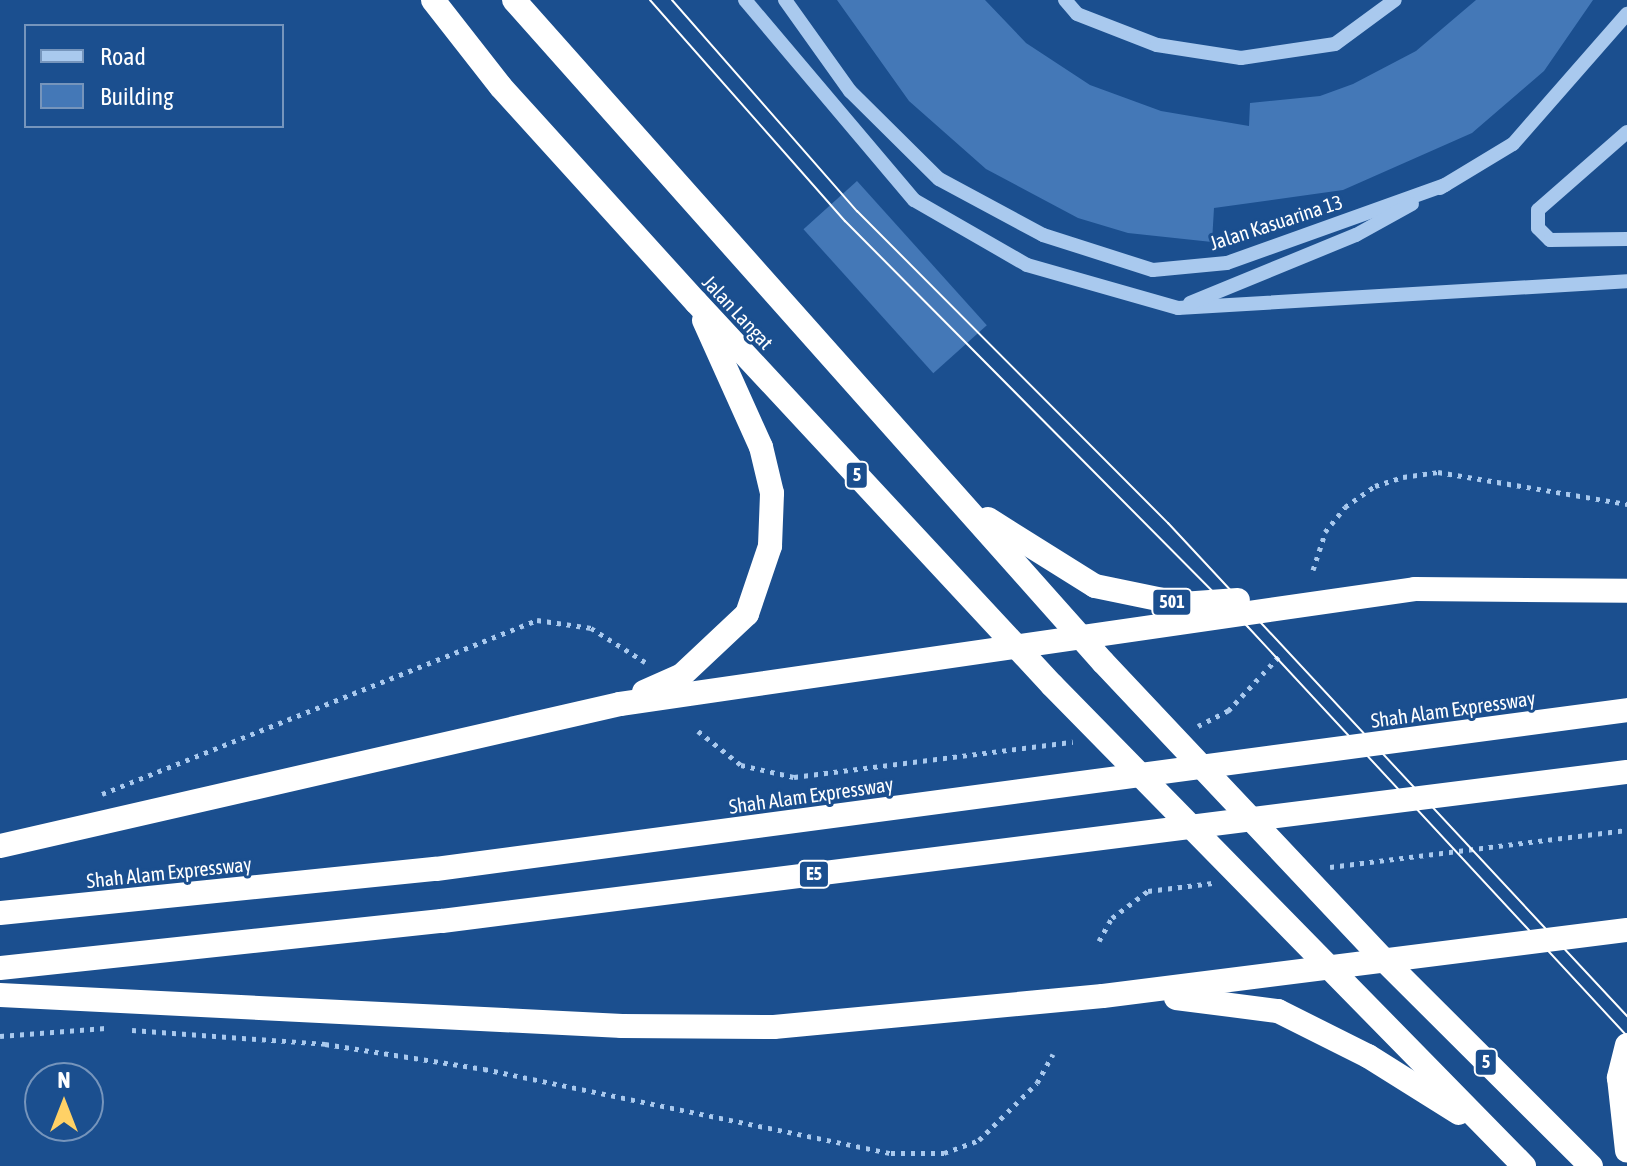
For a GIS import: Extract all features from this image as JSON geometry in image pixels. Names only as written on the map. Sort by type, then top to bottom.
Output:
[{"type":"highway","name":"Jalan Langat","points":[[433,0],[501,87],[1018,648]]},
{"type":"highway","name":"Jalan Langat","points":[[514,0],[1082,638]]},
{"type":"highway","points":[[620,704],[682,675],[747,614],[770,546],[772,493],[749,426],[696,302]]},
{"type":"highway","name":"501","points":[[956,497],[1095,586],[1182,604],[1415,589]]},
{"type":"highway","points":[[0,846],[620,704],[1415,589],[1627,591]]},
{"type":"highway","name":"5","points":[[1082,638],[1382,958],[1591,1166]]},
{"type":"highway","name":"5","points":[[1018,648],[1524,1166]]},
{"type":"highway","name":"Shah Alam Expressway","points":[[0,913],[436,869],[1627,710]]},
{"type":"highway","name":"E5","points":[[0,968],[442,921],[1627,772]]},
{"type":"highway","points":[[0,995],[622,1026],[774,1027],[1103,996],[1382,958],[1627,930]]},
{"type":"highway","points":[[1103,996],[1216,999],[1278,1011],[1368,1056],[1492,1134]]},
{"type":"highway","points":[[1627,1045],[1619,1078],[1627,1151]]},
{"type":"street","points":[[745,0],[914,200],[1027,265],[1178,308],[1627,281]]},
{"type":"street","name":"Jalan Kasuarina 13","points":[[785,0],[850,91],[939,179],[1043,235],[1153,270],[1227,263],[1445,185]]},
{"type":"street","points":[[1065,0],[1077,14],[1157,45],[1241,58],[1335,44],[1395,0]]},
{"type":"street","name":"Jalan Kasuarina 13","points":[[1178,308],[1356,235],[1513,144],[1627,14]]},
{"type":"street","points":[[1627,132],[1538,210],[1538,228],[1550,240],[1627,239]]},
{"type":"path","points":[[1313,570],[1325,532],[1345,507],[1375,486],[1403,477],[1438,472],[1627,504]]},
{"type":"path","points":[[88,798],[537,620],[591,628],[645,662]]},
{"type":"path","points":[[1181,729],[1228,711],[1282,653]]},
{"type":"path","points":[[698,731],[741,765],[794,777],[1088,740]]},
{"type":"path","points":[[1322,868],[1627,830]]},
{"type":"path","points":[[1099,941],[1112,918],[1148,891],[1227,881]]},
{"type":"path","points":[[0,1036],[106,1028],[325,1044],[484,1069],[891,1153],[944,1153],[979,1140],[1009,1116],[1053,1054]]},
{"type":"building","points":[[837,0],[985,0],[1026,43],[1090,85],[1161,111],[1249,126],[1250,103],[1320,96],[1353,84],[1416,51],[1476,0],[1593,0],[1544,71],[1472,133],[1343,190],[1214,208],[1212,242],[1128,233],[1078,218],[986,169],[909,101]]},
{"type":"building","points":[[857,181],[987,325],[933,373],[803,229]]},
{"type":"tram line","points":[[650,0],[845,221],[1248,627],[1627,1036]]},
{"type":"tram line","points":[[672,0],[857,211],[1168,523],[1627,1016]]}]
